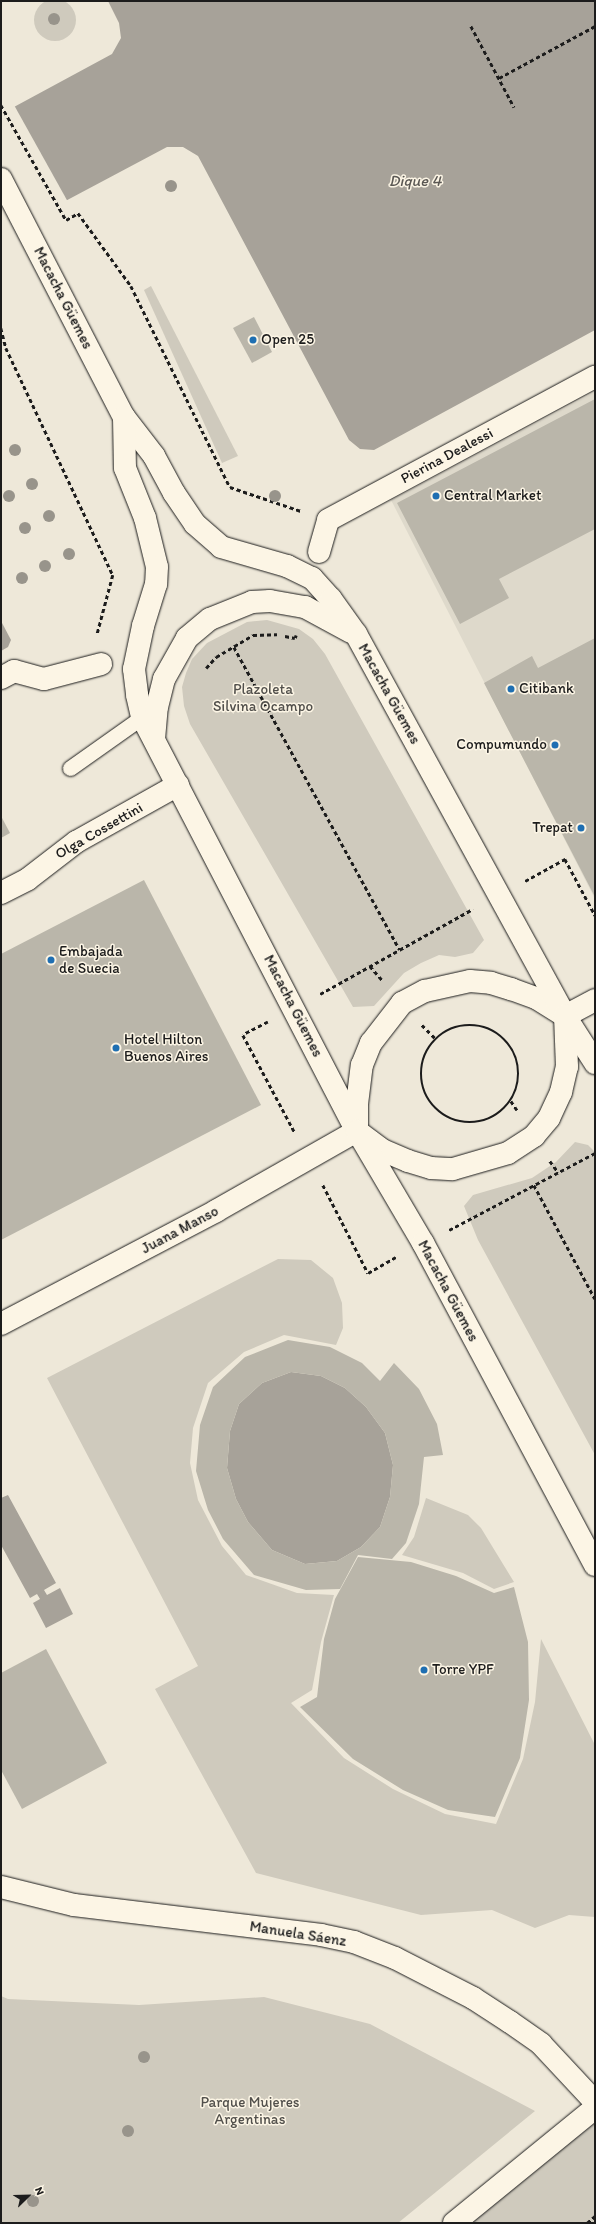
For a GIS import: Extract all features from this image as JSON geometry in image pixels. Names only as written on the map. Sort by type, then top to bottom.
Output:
[{"type":"main road","name":"Macacha Güemes","points":[[1,179],[45,261],[124,417],[154,456],[174,493],[196,524],[221,547],[287,566],[312,578],[331,599],[356,634],[565,1016],[595,1063]]},
{"type":"main road","name":"Pierina Dealessi","points":[[328,520],[595,377]]},
{"type":"main road","name":"Macacha Güemes","points":[[124,417],[125,468],[145,518],[157,567],[154,590],[143,626],[134,669],[136,695],[142,717],[357,1131],[423,1243],[595,1565]]},
{"type":"main road","points":[[319,552],[328,520]]},
{"type":"main road","points":[[154,739],[157,707],[164,679],[187,638],[210,619],[252,602],[289,603],[305,607],[356,634]]},
{"type":"main road","points":[[1,678],[14,672],[44,679],[94,666]]},
{"type":"main road","name":"Olga Cossettini","points":[[1,893],[28,879],[76,842],[178,785]]},
{"type":"main road","points":[[470,981],[491,983],[512,989],[536,998],[565,1016],[567,1067],[561,1092],[550,1118],[534,1136],[508,1153],[453,1169],[431,1168],[408,1161],[382,1150],[357,1131],[357,1104],[362,1065],[371,1043],[402,1003],[425,991],[470,981]]},
{"type":"main road","points":[[565,1016],[595,1000]]},
{"type":"main road","name":"Juana Manso","points":[[1,1324],[216,1211],[357,1131]]},
{"type":"main road","name":"Manuela Sáenz","points":[[1,1887],[74,1905],[321,1935],[360,1945],[425,1973],[473,1998],[510,2022],[542,2044],[595,2102]]},
{"type":"main road","points":[[454,2223],[595,2108]]},
{"type":"lane","points":[[70,768],[142,717]]},
{"type":"path","points":[[471,26],[514,107]]},
{"type":"path","points":[[499,78],[595,26]]},
{"type":"path","points":[[1,105],[66,220],[78,213],[130,286],[230,487],[328,520]]},
{"type":"path","points":[[1,328],[6,348],[113,575],[94,666]]},
{"type":"path","points":[[203,672],[216,657],[253,635],[275,634],[295,638],[299,629]]},
{"type":"path","points":[[234,646],[400,950]]},
{"type":"path","points":[[294,1008],[565,859],[595,915]]},
{"type":"path","points":[[464,1026],[479,1026],[494,1032],[506,1042],[514,1055],[518,1070],[517,1086],[511,1101],[500,1113],[486,1121],[470,1124],[453,1120],[439,1112],[431,1104],[422,1084],[421,1068],[426,1052],[436,1039],[449,1030],[464,1026]]},
{"type":"path","points":[[423,1243],[595,1153]]},
{"type":"path","points":[[534,1185],[595,1299]]},
{"type":"path","points":[[587,2223],[595,2216]]},
{"type":"shaded area","points":[[595,392],[595,899],[391,500]]},
{"type":"green space","points":[[51,-1],[59,-1],[67,2],[73,8],[76,20],[73,32],[67,38],[59,41],[51,41],[43,38],[37,32],[34,24],[34,16],[37,8],[43,2]]},
{"type":"green space","points":[[151,286],[238,456],[222,463],[144,290]]},
{"type":"green space","name":"Plazoleta Silvina Ocampo","points":[[267,620],[299,629],[313,639],[325,654],[484,940],[473,953],[455,957],[439,955],[404,973],[374,1006],[353,1007],[190,724],[184,706],[182,687],[186,673],[192,659],[207,643],[247,622]]},
{"type":"green space","points":[[575,1142],[588,1145],[595,1152],[595,1455],[478,1240],[464,1206],[473,1195],[532,1178],[556,1162]]},
{"type":"green space","points":[[278,1259],[311,1260],[333,1278],[342,1303],[343,1328],[336,1345],[284,1335],[244,1352],[208,1383],[193,1428],[190,1463],[198,1500],[222,1546],[246,1575],[297,1593],[334,1595],[321,1642],[312,1690],[291,1703],[344,1758],[393,1789],[445,1814],[496,1824],[523,1759],[535,1702],[541,1639],[595,1745],[595,1917],[569,1915],[535,1928],[492,1910],[421,1915],[256,1873],[155,1689],[198,1666],[47,1378]]},
{"type":"green space","points":[[426,1498],[468,1515],[481,1528],[514,1582],[494,1589],[463,1573],[402,1555],[414,1537]]},
{"type":"green space","name":"Parque Mujeres Argentinas","points":[[1,1996],[8,1999],[139,2005],[264,1997],[370,2024],[535,2111],[398,2223],[1,2223]]},
{"type":"green space","points":[[595,2108],[595,2223],[454,2223]]},
{"type":"water","name":"Dique 4","points":[[108,1],[595,1],[595,330],[374,450],[360,449],[349,440],[198,156],[183,147],[167,147],[24,223],[1,114],[112,54],[121,38],[119,23]]},
{"type":"water","points":[[1,621],[11,640],[8,647],[1,651]]},
{"type":"water","points":[[291,1372],[321,1376],[345,1388],[366,1407],[385,1433],[393,1465],[390,1497],[380,1527],[361,1547],[337,1561],[305,1564],[272,1550],[248,1522],[236,1499],[227,1468],[230,1431],[239,1404],[262,1383]]},
{"type":"water","points":[[8,1495],[56,1583],[44,1590],[47,1595],[60,1588],[73,1614],[46,1628],[33,1603],[40,1599],[37,1594],[30,1598],[1,1545],[1,1498]]},
{"type":"pier","points":[[14,105],[68,202],[1,238],[1,112]]},
{"type":"building","name":"Open 25","points":[[254,317],[272,352],[252,363],[233,328]]},
{"type":"building","points":[[595,399],[595,529],[499,579],[509,598],[460,624],[397,503]]},
{"type":"building","points":[[595,638],[595,897],[484,683],[532,656],[538,668]]},
{"type":"building","points":[[1,816],[10,833],[1,838]]},
{"type":"building","name":"Hotel Hilton Buenos Aires","points":[[144,880],[261,1105],[1,1240],[1,954]]},
{"type":"building","points":[[288,1340],[330,1347],[362,1363],[380,1381],[394,1363],[419,1389],[437,1424],[443,1455],[424,1457],[419,1504],[406,1543],[392,1559],[358,1555],[340,1589],[306,1590],[254,1575],[223,1539],[208,1510],[196,1471],[200,1425],[213,1387],[245,1357]],"holes":[[[291,1372],[321,1376],[345,1388],[366,1407],[385,1433],[393,1465],[390,1497],[380,1527],[361,1547],[337,1561],[305,1564],[272,1550],[248,1522],[236,1499],[227,1468],[230,1431],[239,1404],[262,1383]]]},
{"type":"building","name":"Torre YPF","points":[[358,1557],[411,1562],[456,1576],[494,1593],[514,1587],[528,1642],[529,1700],[520,1758],[495,1817],[448,1810],[403,1790],[353,1759],[300,1707],[317,1697],[324,1639],[335,1599]]},
{"type":"building","points":[[46,1649],[107,1763],[22,1809],[1,1770],[1,1673]]},
{"type":"place","name":"Open 25","points":[[253,340]]},
{"type":"place","name":"Central Market","points":[[436,496]]},
{"type":"place","name":"Citibank","points":[[511,689]]},
{"type":"place","name":"Compumundo","points":[[555,745]]},
{"type":"place","name":"Trepat","points":[[581,828]]},
{"type":"place","name":"Embajada de Suecia","points":[[51,960]]},
{"type":"place","name":"Hotel Hilton Buenos Aires","points":[[116,1048]]},
{"type":"place","name":"Torre YPF","points":[[424,1670]]}]
